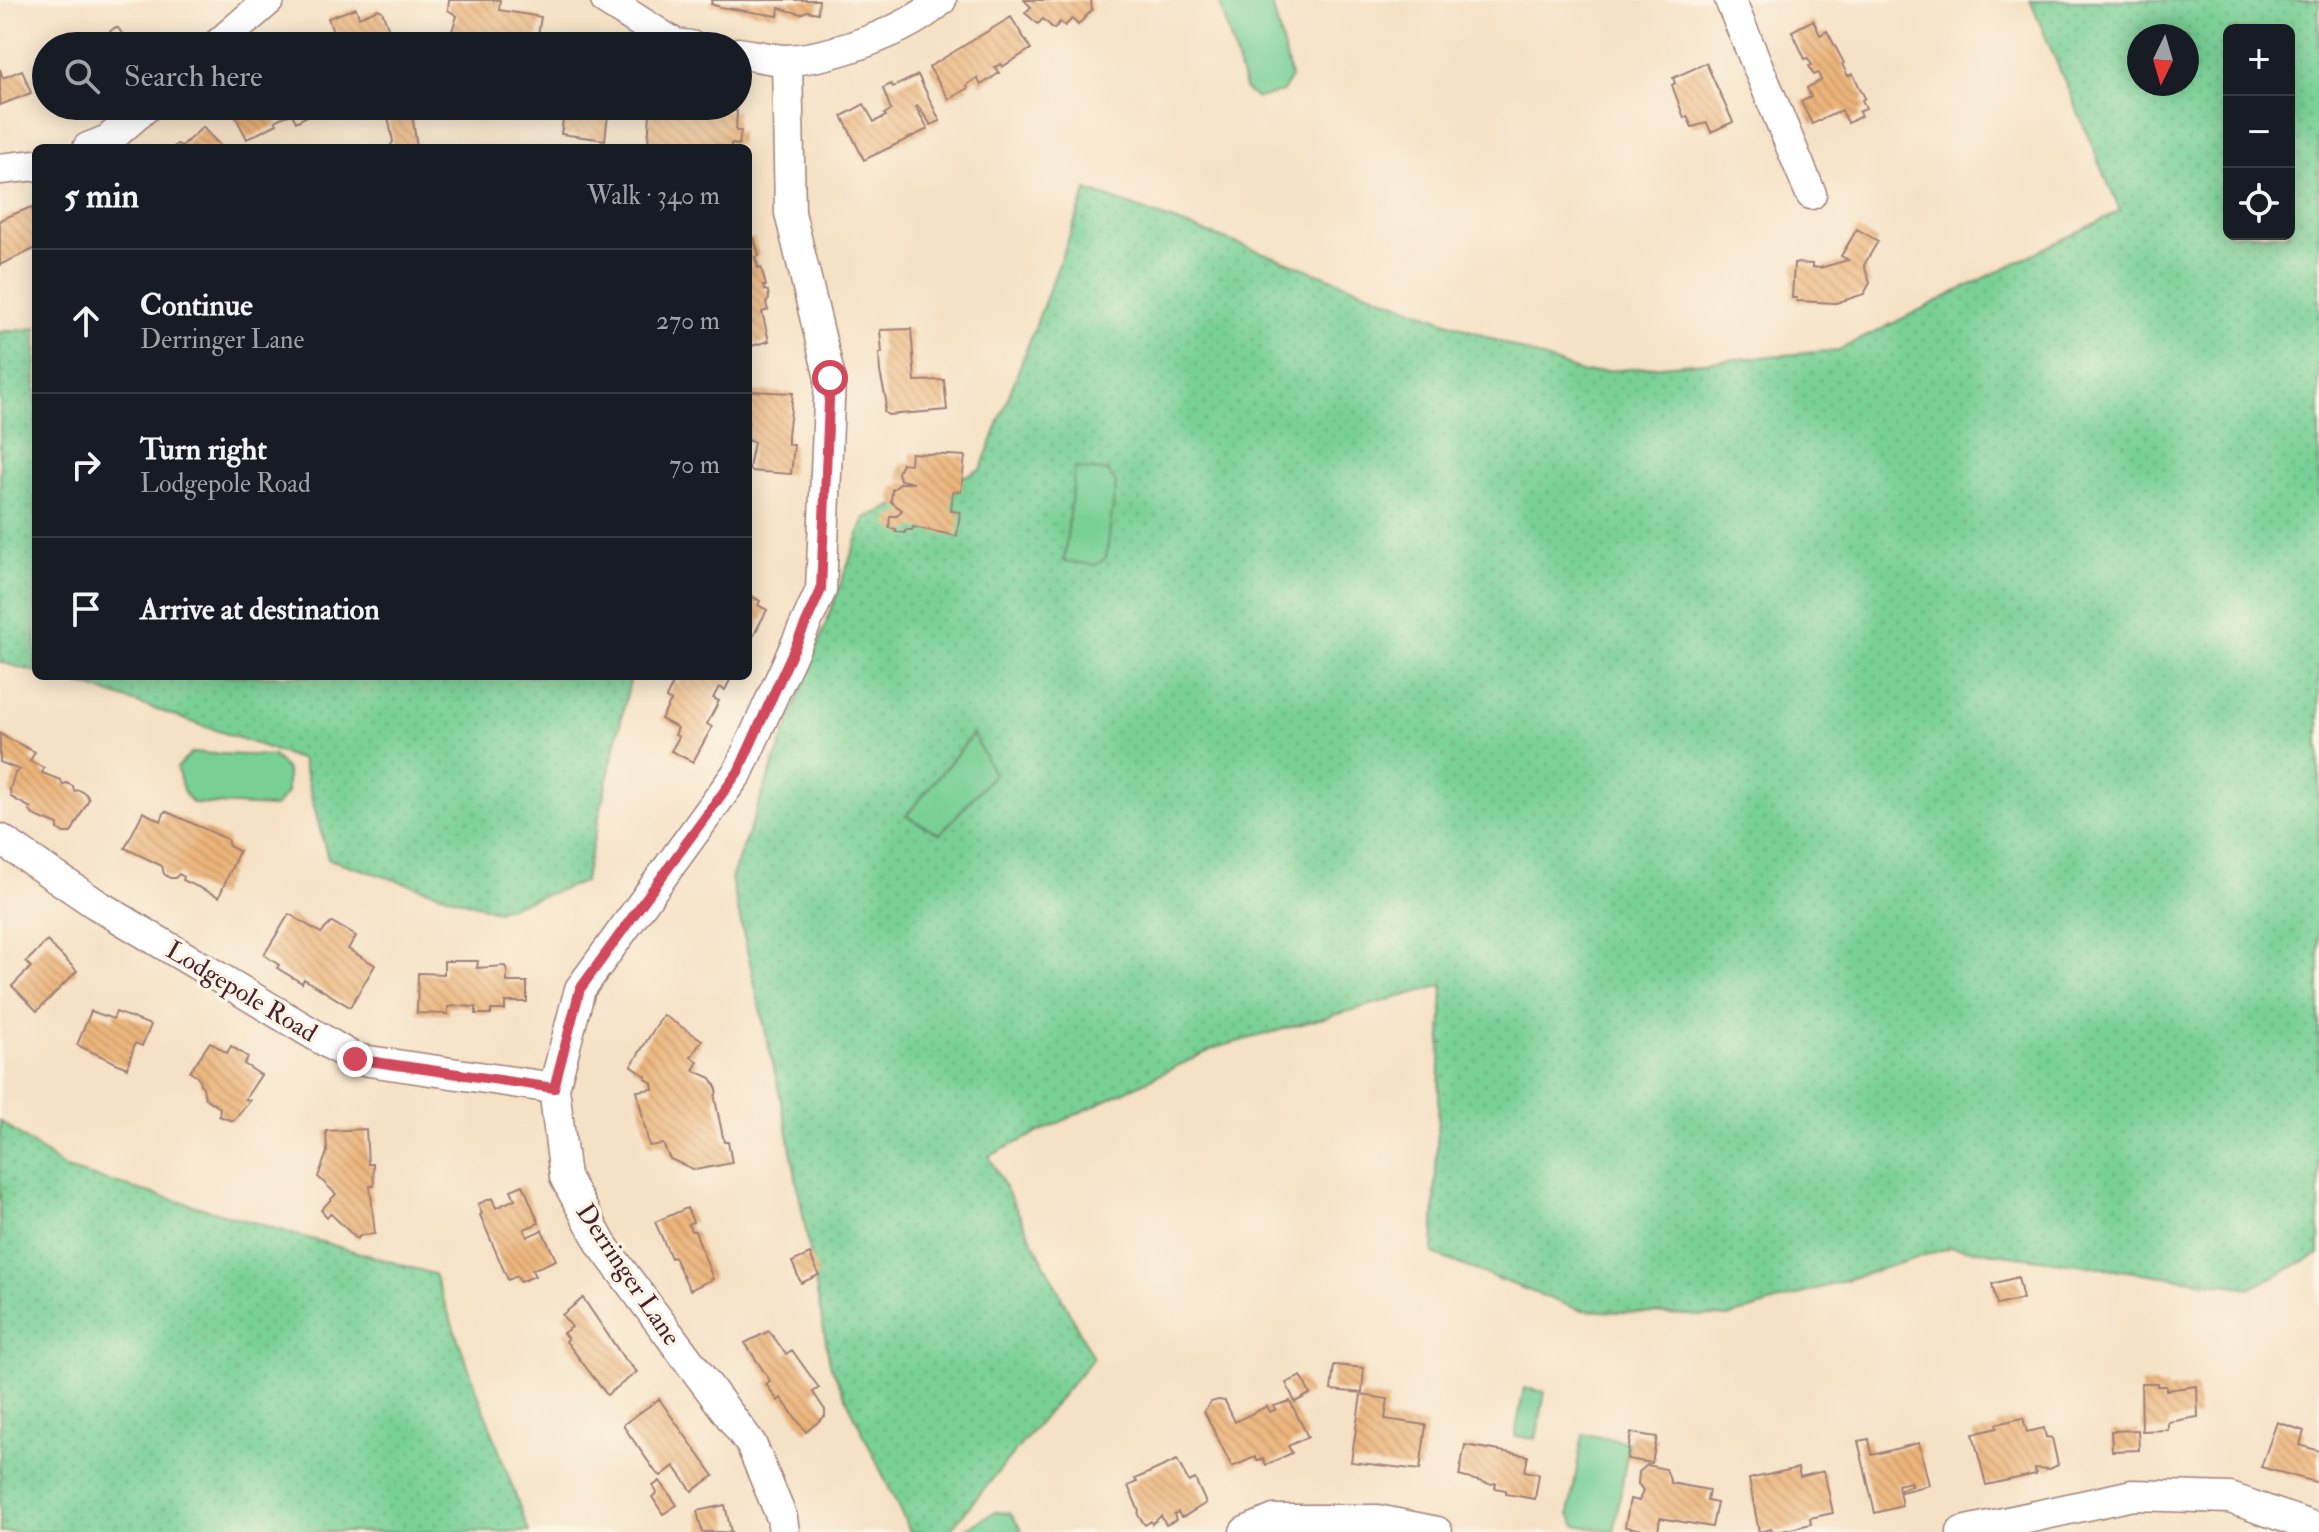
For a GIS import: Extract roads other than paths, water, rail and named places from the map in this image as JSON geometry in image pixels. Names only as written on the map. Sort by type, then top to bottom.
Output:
[{"type":"street","points":[[232,32],[269,0]]},
{"type":"street","points":[[606,0],[656,32]]},
{"type":"street","points":[[752,55],[787,60],[859,47],[931,10],[941,0]]},
{"type":"street","points":[[1730,0],[1811,194]]},
{"type":"street","name":"Derringer Lane","points":[[784,1532],[782,1518],[751,1444],[602,1245],[565,1177],[554,1088],[580,989],[738,772],[821,590],[830,378],[790,213],[787,60]]},
{"type":"street","points":[[98,144],[108,140],[131,120]]},
{"type":"street","points":[[0,169],[32,165]]},
{"type":"street","name":"Lodgepole Road","points":[[0,839],[96,904],[355,1059],[554,1088]]},
{"type":"street","points":[[1962,1532],[2133,1495],[2230,1498],[2319,1529]]},
{"type":"street","points":[[1245,1532],[1274,1520],[1377,1520],[1437,1532]]}]
